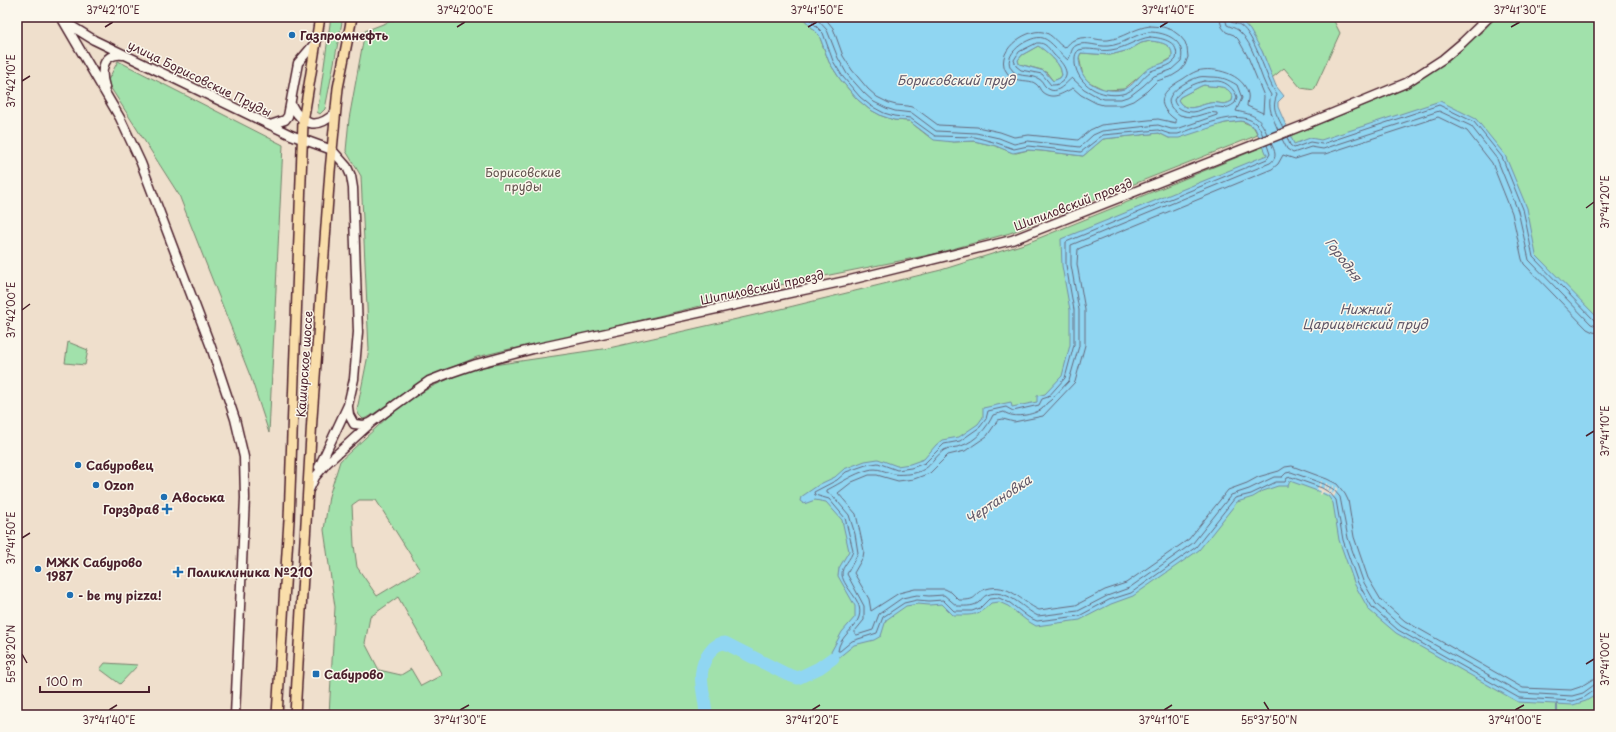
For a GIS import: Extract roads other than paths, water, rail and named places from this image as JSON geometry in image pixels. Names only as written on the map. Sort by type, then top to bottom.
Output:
[{"type":"main road","name":"улица Борисовские Пруды","points":[[62,17],[73,27],[94,40],[128,55],[270,125],[332,150]]},
{"type":"main road","points":[[62,17],[126,130],[141,164],[211,347],[235,419],[244,458],[245,498],[235,715]]},
{"type":"main road","name":"Каширское шоссе","points":[[277,715],[289,520],[303,122],[320,17]]},
{"type":"main road","name":"Каширское шоссе","points":[[295,715],[312,418],[335,113],[338,88],[352,17]]},
{"type":"main road","name":"Шипиловский проезд","points":[[309,490],[315,477],[336,454],[372,422],[429,381],[476,364],[533,349],[850,280],[1012,240],[1304,125],[1411,80],[1443,59],[1490,17]]},
{"type":"main road","points":[[270,125],[285,120],[288,116],[298,63],[315,43]]},
{"type":"main road","points":[[109,99],[102,78],[103,66],[116,54],[128,55]]},
{"type":"main road","points":[[291,104],[296,115],[303,122],[323,122],[335,113]]},
{"type":"main road","points":[[315,477],[348,405],[354,379],[358,332],[353,188],[351,176],[347,167],[332,150]]},
{"type":"main road","points":[[348,405],[349,415],[354,424],[364,425],[372,422]]},
{"type":"water","name":"Нижний Царицынский пруд","points":[[802,17],[1230,17],[1242,21],[1250,30],[1262,51],[1276,86],[1284,96],[1278,102],[1278,107],[1294,144],[1310,138],[1321,140],[1440,101],[1476,119],[1505,155],[1527,208],[1536,255],[1599,319],[1599,693],[1586,701],[1573,705],[1518,702],[1396,633],[1369,610],[1355,585],[1339,540],[1333,503],[1328,496],[1290,481],[1288,486],[1278,486],[1237,502],[1199,550],[1133,596],[1111,604],[1080,620],[1036,626],[1008,606],[999,602],[991,603],[982,611],[969,615],[953,615],[942,604],[918,604],[906,606],[886,620],[881,636],[874,640],[854,645],[838,658],[819,668],[826,661],[842,632],[855,617],[855,606],[838,576],[839,568],[849,551],[842,520],[826,502],[815,500],[804,504],[800,501],[801,497],[820,484],[835,477],[844,469],[865,461],[878,459],[897,466],[910,464],[924,459],[942,440],[959,437],[978,424],[983,417],[983,408],[1011,402],[1012,407],[1037,402],[1037,396],[1045,394],[1062,376],[1070,345],[1070,310],[1062,266],[1061,239],[1267,155],[1255,128],[1246,122],[1241,121],[1225,123],[1179,138],[1169,138],[1159,133],[1103,139],[1083,156],[1028,150],[1013,153],[996,146],[974,141],[953,142],[934,140],[909,121],[894,120],[882,116],[869,109],[857,99],[840,79],[829,62],[819,35]],"holes":[[[1150,41],[1166,45],[1171,50],[1172,58],[1167,62],[1146,70],[1129,87],[1120,90],[1107,90],[1100,88],[1089,82],[1082,72],[1079,59],[1081,53],[1110,55],[1129,50],[1141,43]],[[1038,46],[1058,64],[1062,75],[1060,78],[1053,81],[1044,71],[1019,64],[1018,60],[1022,55]],[[1204,85],[1224,88],[1231,93],[1233,97],[1232,101],[1226,104],[1213,103],[1189,108],[1185,107],[1178,100],[1180,97]]]},
{"type":"waterway","name":"Чертановка","points":[[706,715],[701,675],[702,667],[710,652],[718,644],[725,643],[786,674],[798,678],[819,668],[833,658]]},
{"type":"waterway","points":[[1557,703],[1557,714]]},
{"type":"place","name":"Газпромнефть","points":[[292,35]]},
{"type":"place","name":"Сабуровец","points":[[78,465]]},
{"type":"place","name":"Ozon","points":[[96,485]]},
{"type":"place","name":"Авоська","points":[[164,497]]},
{"type":"place","name":"Горздрав","points":[[167,509]]},
{"type":"place","name":"МЖК Сабурово 1987","points":[[38,569]]},
{"type":"place","name":"Поликлиника №210","points":[[178,572]]},
{"type":"place","name":"- be my pizza!","points":[[70,595]]},
{"type":"place","name":"Сабурово","points":[[316,674]]},
{"type":"water label","name":"Борисовский пруд","points":[[956,79]]},
{"type":"water label","name":"Городня","points":[[1344,259]]},
{"type":"park label","name":"Борисовские пруды","points":[[523,179]]}]
